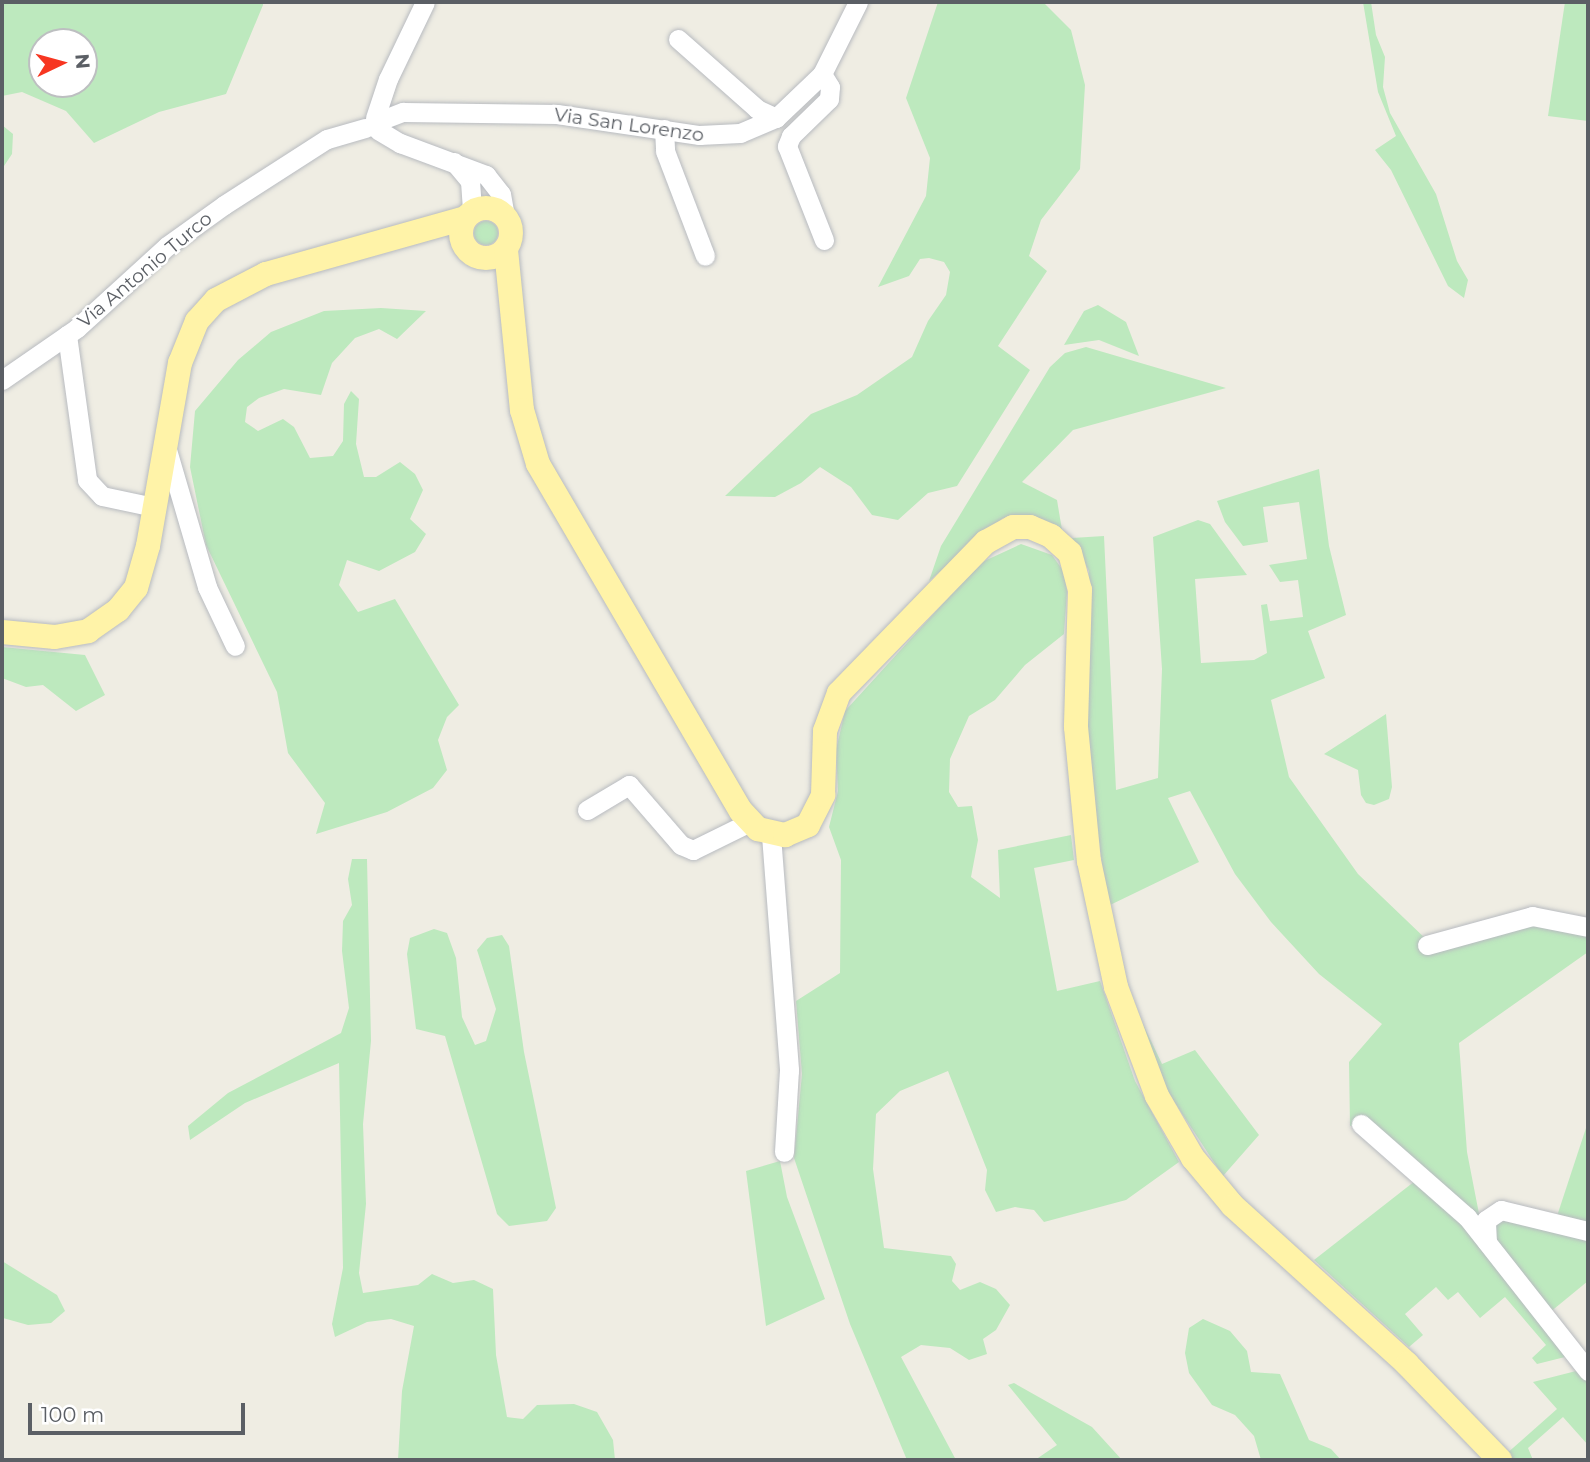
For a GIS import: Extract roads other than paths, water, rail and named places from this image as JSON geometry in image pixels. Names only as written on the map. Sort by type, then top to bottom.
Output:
[{"type":"main road","points":[[2,632],[71,636],[88,631],[118,610],[136,588],[143,570],[164,442],[187,343],[216,300],[266,274],[489,208],[505,216],[511,237],[484,252],[429,236],[404,235]]},
{"type":"main road","points":[[469,215],[460,232],[484,252],[507,295],[523,410],[538,464],[761,828],[796,832],[817,813],[823,795],[829,710],[850,678],[996,535],[1013,527],[1030,527],[1059,541],[1070,552],[1079,576],[1076,727],[1094,896],[1116,987],[1157,1096],[1193,1158],[1233,1206],[1407,1364],[1500,1460]]},
{"type":"street","points":[[425,2],[388,79],[374,124],[400,143],[473,168],[495,184],[505,216]]},
{"type":"street","name":"Via San Lorenzo","points":[[374,124],[403,112],[480,111],[586,116],[720,136],[740,133],[776,118],[822,74],[858,2]]},
{"type":"street","points":[[678,39],[757,109],[776,118]]},
{"type":"street","points":[[822,74],[830,87],[829,99],[791,136],[787,146],[824,240]]},
{"type":"street","name":"Via Antonio Turco","points":[[2,380],[66,335],[167,246],[224,205],[327,139],[374,124]]},
{"type":"street","points":[[663,129],[666,151],[705,256]]},
{"type":"street","points":[[453,161],[470,181],[469,215]]},
{"type":"street","points":[[66,335],[87,480],[109,499],[154,507]]},
{"type":"street","points":[[164,442],[207,587],[236,646]]},
{"type":"street","points":[[587,810],[629,785],[681,845],[693,850],[761,828],[789,1059],[784,1152]]},
{"type":"street","points":[[1427,945],[1527,917],[1555,917],[1588,927]]},
{"type":"street","points":[[1361,1124],[1467,1217],[1588,1371]]},
{"type":"street","points":[[1487,1242],[1486,1220],[1500,1210],[1588,1231]]}]
